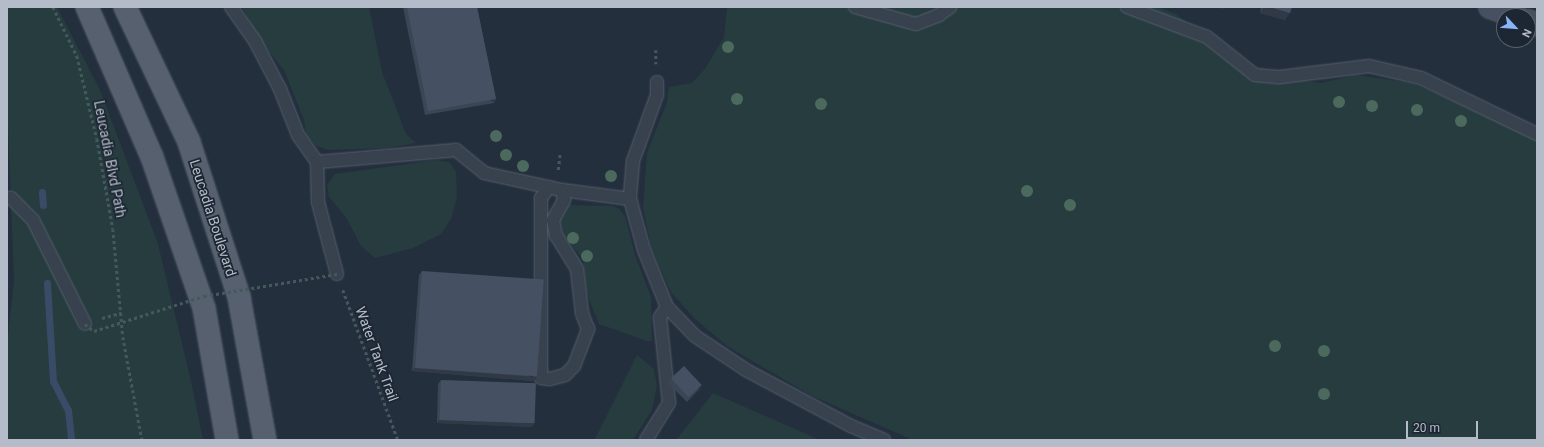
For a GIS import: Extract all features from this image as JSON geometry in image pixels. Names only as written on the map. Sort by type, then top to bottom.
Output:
[{"type":"main road","points":[[88,7],[152,157],[204,308],[227,440]]},
{"type":"main road","name":"Leucadia Boulevard","points":[[125,7],[189,142],[239,297],[265,440]]},
{"type":"lane","points":[[231,7],[255,42],[280,89],[298,135],[317,162],[318,202],[338,278]]},
{"type":"lane","points":[[855,7],[916,24],[939,15],[950,7]]},
{"type":"lane","points":[[1127,7],[1207,37],[1256,75],[1280,77],[1369,66],[1421,78],[1537,134]]},
{"type":"lane","points":[[657,82],[657,95],[633,161],[630,199],[644,250],[667,307],[695,336],[746,370],[851,426],[884,440]]},
{"type":"lane","points":[[317,162],[456,150],[484,173],[562,190],[630,199]]},
{"type":"lane","points":[[549,187],[541,198],[541,378],[550,379],[565,375],[574,366],[588,329],[582,313],[577,270],[556,236],[553,220],[564,200],[562,190]]},
{"type":"lane","points":[[7,198],[11,198],[33,220],[85,324]]},
{"type":"lane","points":[[646,440],[669,403],[660,317],[667,307]]},
{"type":"path","name":"Leucadia Blvd Path","points":[[53,7],[77,56],[98,139],[113,229],[123,337],[142,440]]},
{"type":"path","points":[[85,324],[94,331],[204,296],[338,278]]},
{"type":"path","name":"Water Tank Trail","points":[[342,289],[398,440]]},
{"type":"green space","points":[[7,7],[57,7],[100,90],[158,244],[191,381],[203,440],[7,440],[7,346],[14,281],[7,98]]},
{"type":"green space","points":[[242,7],[369,7],[382,72],[406,134],[416,143],[388,148],[329,150],[316,146],[306,135],[304,120],[284,70],[257,36]]},
{"type":"green space","points":[[727,7],[1157,7],[1176,14],[1253,73],[1321,83],[1356,75],[1412,83],[1537,137],[1537,440],[913,440],[812,396],[727,346],[695,319],[671,292],[652,251],[643,208],[647,153],[667,102],[669,87],[692,83],[705,69],[724,37]]},
{"type":"green space","points":[[435,160],[449,162],[456,172],[457,197],[451,219],[441,234],[413,248],[375,258],[361,246],[346,217],[329,197],[327,185],[335,174]]},
{"type":"green space","points":[[570,205],[613,206],[619,209],[625,216],[635,255],[651,297],[652,341],[647,341],[599,324],[587,294],[583,259],[563,234],[560,218],[566,207]]},
{"type":"green space","points":[[637,355],[654,369],[657,386],[652,410],[633,440],[573,440],[595,439]]},
{"type":"green space","points":[[713,393],[820,440],[676,440]]},
{"type":"building","points":[[407,7],[477,7],[496,99],[428,111]]},
{"type":"building","points":[[1270,7],[1292,7],[1290,13]]},
{"type":"building","points":[[422,271],[544,280],[537,376],[415,368]]},
{"type":"building","points":[[684,366],[702,385],[689,397],[671,378]]},
{"type":"building","points":[[441,380],[536,383],[535,423],[440,420]]},
{"type":"waterway","points":[[42,192],[43,205]]},
{"type":"waterway","points":[[47,283],[53,381],[68,410],[71,440]]}]
